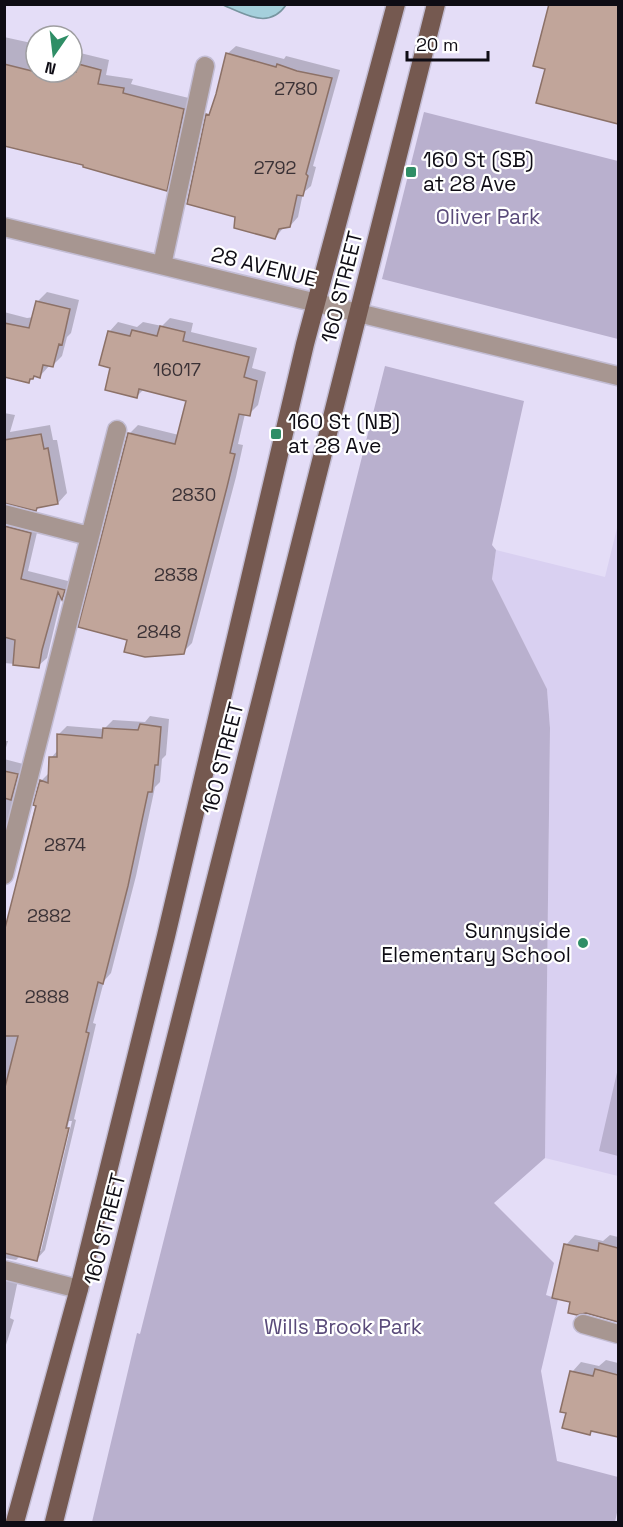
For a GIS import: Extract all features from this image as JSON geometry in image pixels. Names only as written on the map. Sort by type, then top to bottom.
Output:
[{"type":"main road","name":"160 STREET","points":[[15,1522],[80,1289],[316,302],[396,4]]},
{"type":"main road","name":"160 STREET","points":[[54,1522],[436,4]]},
{"type":"street","points":[[162,265],[205,66]]},
{"type":"street","name":"28 AVENUE","points":[[4,227],[618,376]]},
{"type":"street","points":[[4,875],[117,430]]},
{"type":"street","points":[[4,514],[89,536]]},
{"type":"street","points":[[4,1270],[80,1289]]},
{"type":"street","points":[[583,1324],[618,1334]]},
{"type":"shaded area","points":[[223,5],[286,5],[272,17],[256,18]]},
{"type":"shaded area","name":"Sunnyside Elementary School","points":[[618,524],[618,1176],[545,1158],[550,728],[547,689],[492,579],[496,550],[605,577]]},
{"type":"green space","name":"Oliver Park","points":[[424,112],[618,161],[618,339],[382,279]]},
{"type":"green space","name":"Wills Brook Park","points":[[385,366],[524,401],[492,545],[496,550],[492,579],[547,689],[550,728],[545,1158],[494,1203],[554,1263],[546,1295],[558,1299],[541,1371],[557,1461],[618,1477],[618,1508],[615,1522],[92,1522],[137,1333],[140,1334]]},
{"type":"green space","points":[[618,1068],[618,1156],[599,1151]]},
{"type":"building","points":[[549,4],[618,4],[618,124],[536,103],[545,69],[533,66]]},
{"type":"building","points":[[226,53],[276,67],[277,64],[297,71],[332,78],[306,174],[308,176],[303,196],[297,195],[290,227],[279,229],[275,239],[234,228],[235,217],[187,204],[206,114],[209,115],[216,94]]},
{"type":"building","points":[[4,64],[24,69],[24,84],[84,84],[84,66],[101,70],[98,84],[124,88],[123,93],[184,109],[167,191],[83,167],[83,165],[4,146]]},
{"type":"building","points":[[36,301],[70,309],[62,345],[59,344],[53,367],[43,365],[40,378],[34,376],[29,383],[4,377],[4,323],[29,328]]},
{"type":"building","points":[[160,326],[185,332],[183,341],[249,357],[244,377],[257,381],[250,416],[239,414],[230,453],[235,454],[184,654],[145,657],[124,652],[127,640],[78,627],[128,433],[175,444],[186,401],[139,389],[137,398],[105,390],[110,368],[99,365],[108,331],[130,336],[132,330],[157,336]]},
{"type":"building","points":[[41,434],[44,449],[48,448],[58,504],[37,508],[36,511],[4,503],[4,440]]},
{"type":"building","points":[[4,526],[31,533],[21,579],[65,590],[62,600],[58,592],[39,668],[13,665],[15,640],[4,637]]},
{"type":"building","points":[[140,724],[161,727],[158,765],[155,765],[152,792],[148,792],[128,886],[103,984],[98,982],[86,1032],[89,1033],[66,1128],[69,1128],[37,1261],[4,1253],[4,1091],[18,1036],[4,1036],[4,932],[36,806],[33,805],[40,780],[48,783],[49,757],[57,757],[57,734],[102,738],[103,728],[138,730]]},
{"type":"building","points":[[4,771],[18,774],[11,800],[4,798]]},
{"type":"building","points":[[599,1243],[618,1248],[618,1322],[586,1313],[577,1315],[568,1313],[570,1302],[552,1298],[564,1244],[598,1251]]},
{"type":"building","points":[[595,1369],[618,1375],[618,1437],[591,1431],[590,1435],[562,1428],[566,1413],[560,1412],[570,1371],[593,1376]]},
{"type":"place","name":"160 St (SB) at 28 Ave","points":[[411,172]]},
{"type":"place","name":"160 St (NB) at 28 Ave","points":[[276,434]]},
{"type":"place","name":"Sunnyside Elementary School","points":[[583,943]]}]
